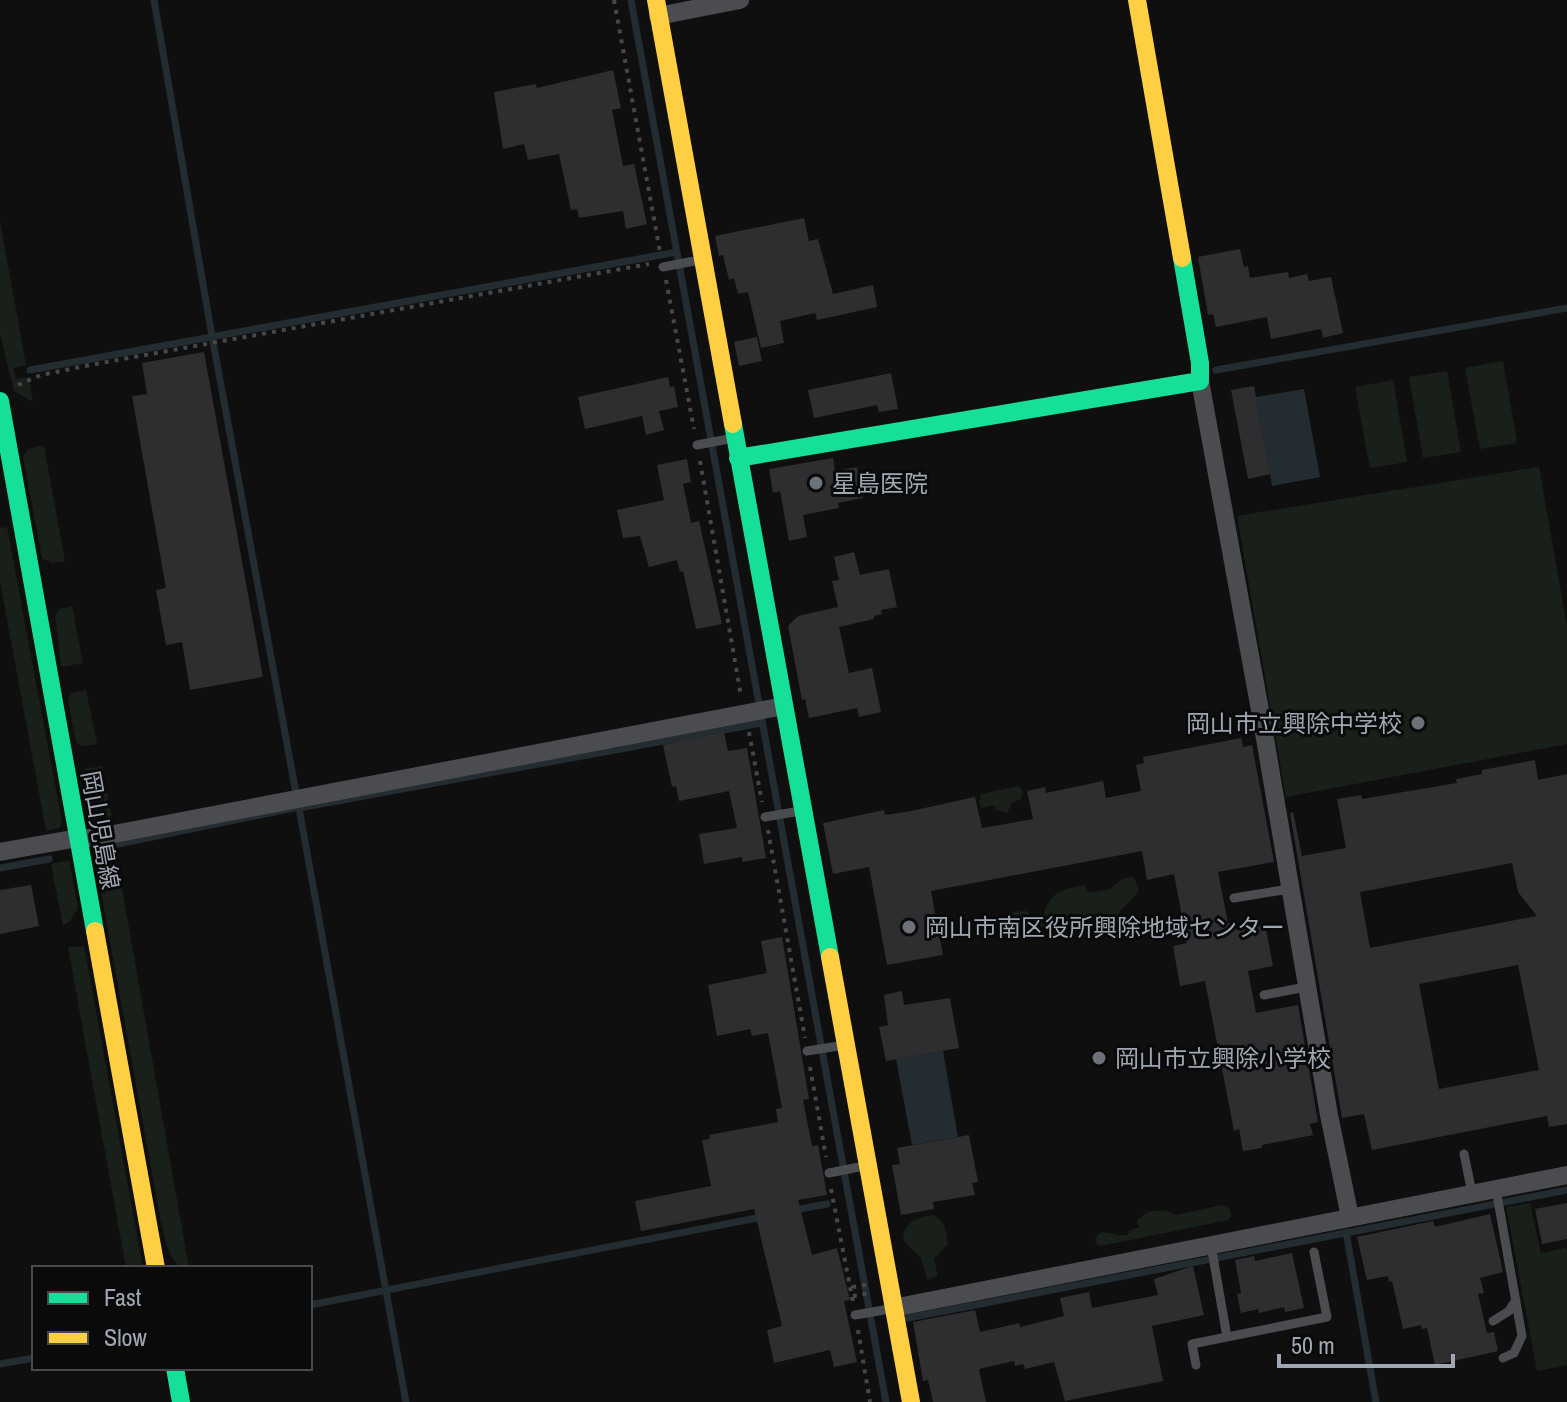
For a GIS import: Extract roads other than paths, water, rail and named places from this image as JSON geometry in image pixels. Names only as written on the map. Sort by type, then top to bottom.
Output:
[{"type":"street","points":[[740,0],[657,8],[696,261],[728,439],[738,458],[777,707],[859,1167],[886,1310],[911,1402]]},
{"type":"street","points":[[1137,0],[1306,987],[1350,1217]]},
{"type":"street","points":[[738,458],[1200,381]]},
{"type":"street","name":"岡山児島線","points":[[0,401],[156,1266]]},
{"type":"street","points":[[0,852],[93,838],[734,718],[746,709],[777,707]]},
{"type":"street","points":[[886,1310],[1212,1253],[1350,1217],[1472,1193],[1498,1198],[1567,1175]]},
{"type":"street","points":[[175,1370],[181,1402]]},
{"type":"lane","points":[[666,266],[696,261]]},
{"type":"lane","points":[[700,444],[728,439]]},
{"type":"lane","points":[[767,816],[795,812]]},
{"type":"lane","points":[[1234,898],[1289,889]]},
{"type":"lane","points":[[1264,995],[1306,987]]},
{"type":"lane","points":[[810,1051],[837,1046]]},
{"type":"lane","points":[[1464,1154],[1472,1193]]},
{"type":"lane","points":[[831,1173],[859,1167]]},
{"type":"lane","points":[[1498,1198],[1522,1336],[1514,1353],[1503,1358]]},
{"type":"lane","points":[[1196,1365],[1192,1344],[1327,1317],[1314,1252]]},
{"type":"lane","points":[[1212,1253],[1227,1337]]},
{"type":"lane","points":[[1493,1321],[1509,1311],[1516,1300]]},
{"type":"lane","points":[[857,1315],[886,1310]]},
{"type":"waterway","points":[[154,0],[296,793]]},
{"type":"waterway","points":[[631,0],[886,1402]]},
{"type":"waterway","points":[[30,370],[677,252]]},
{"type":"waterway","points":[[1216,370],[1567,308]]},
{"type":"waterway","points":[[406,1402],[299,808],[762,723]]},
{"type":"waterway","points":[[118,844],[299,807]]},
{"type":"waterway","points":[[0,868],[49,859]]},
{"type":"waterway","points":[[908,1318],[1567,1190]]},
{"type":"waterway","points":[[794,1210],[827,1204]]},
{"type":"waterway","points":[[312,1305],[762,1217]]},
{"type":"waterway","points":[[1346,1232],[1376,1402]]},
{"type":"waterway","points":[[0,1364],[32,1358]]},
{"type":"place","name":"星島医院","points":[[816,483]]},
{"type":"place","name":"岡山市立興除中学校","points":[[1418,723]]},
{"type":"place","name":"岡山市南区役所興除地域センター","points":[[909,927]]},
{"type":"place","name":"岡山市立興除小学校","points":[[1099,1058]]}]
